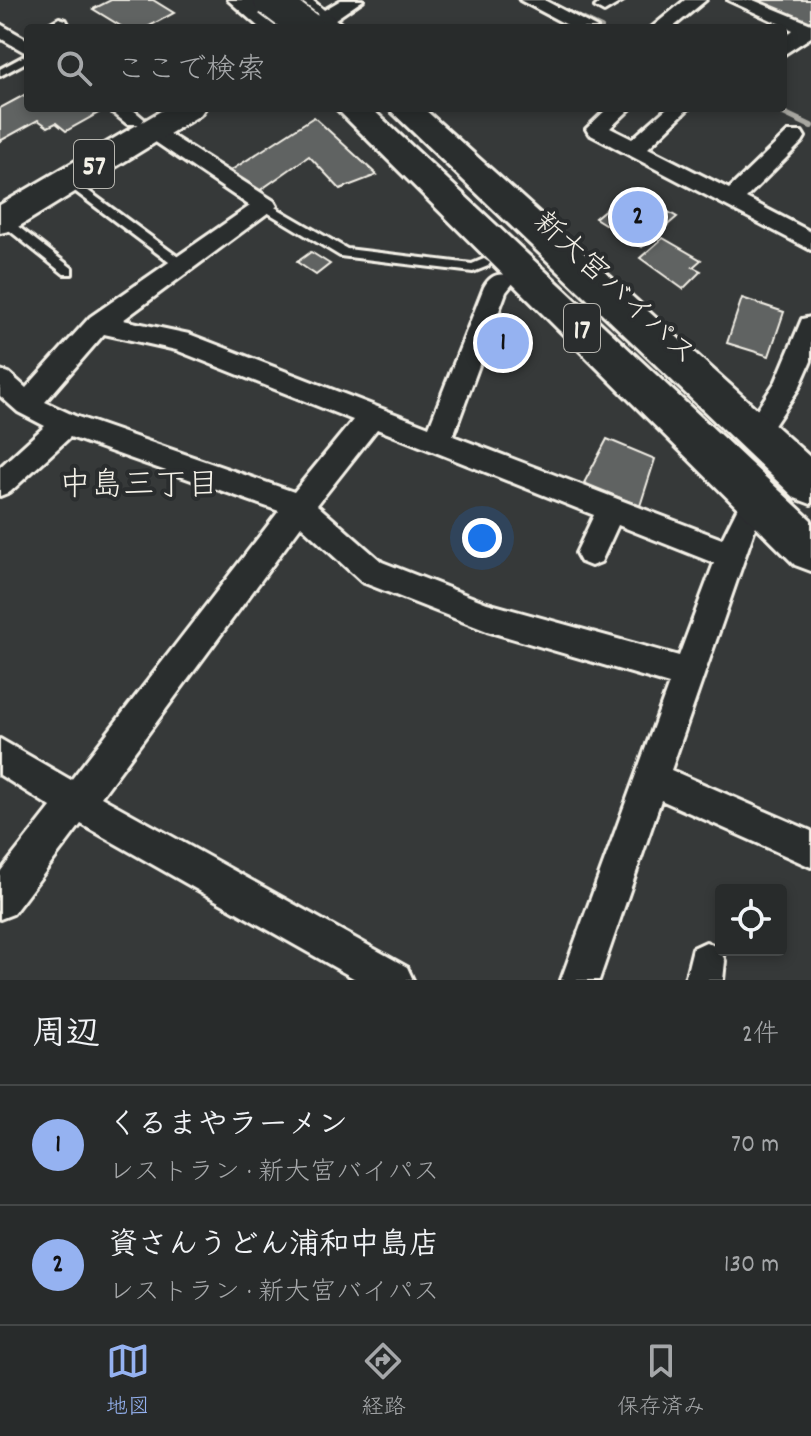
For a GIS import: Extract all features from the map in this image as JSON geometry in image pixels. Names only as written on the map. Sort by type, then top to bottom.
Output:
[{"type":"main road","points":[[219,0],[249,24]]},
{"type":"main road","points":[[242,0],[273,24]]},
{"type":"main road","points":[[270,0],[311,24]]},
{"type":"main road","points":[[291,0],[312,24]]},
{"type":"main road","name":"57","points":[[1,213],[139,116],[164,112]]},
{"type":"main road","name":"新大宮バイパス","points":[[356,112],[811,550]]},
{"type":"main road","points":[[377,112],[811,526]]},
{"type":"main road","points":[[408,112],[811,485]]},
{"type":"main road","name":"新大宮バイパス","points":[[426,112],[811,466]]},
{"type":"main road","name":"57","points":[[1,213],[68,180],[139,116]]},
{"type":"street","points":[[317,24],[354,0]]},
{"type":"street","points":[[529,0],[580,24]]},
{"type":"street","points":[[665,24],[697,0]]},
{"type":"street","points":[[737,0],[808,30],[787,46]]},
{"type":"street","points":[[0,30],[24,46]]},
{"type":"street","points":[[616,112],[596,129],[811,242]]},
{"type":"street","points":[[634,149],[675,112]]},
{"type":"street","points":[[27,405],[99,324],[266,206],[139,116]]},
{"type":"street","points":[[731,200],[795,137]]},
{"type":"street","points":[[437,442],[496,287],[502,282]]},
{"type":"street","points":[[99,324],[180,341],[731,556]]},
{"type":"street","points":[[762,422],[781,401],[793,379],[811,326]]},
{"type":"street","points":[[0,380],[27,405],[66,424],[298,506],[372,572],[487,617],[689,674]]},
{"type":"street","points":[[0,901],[77,803],[298,506],[372,416]]},
{"type":"street","points":[[0,484],[66,424]]},
{"type":"street","points":[[580,980],[742,524],[757,498]]},
{"type":"street","points":[[591,553],[611,510]]},
{"type":"street","points":[[0,756],[77,803],[394,980]]},
{"type":"street","points":[[652,779],[811,849]]},
{"type":"lane","points":[[0,73],[24,49]]},
{"type":"lane","points":[[68,180],[181,265]]},
{"type":"lane","points":[[266,206],[344,253],[473,268],[484,263]]},
{"type":"lane","points":[[1,213],[68,271]]},
{"type":"building","points":[[111,0],[153,0],[174,13],[153,24],[117,24],[93,9]]},
{"type":"building","points":[[753,0],[811,0],[811,25]]},
{"type":"building","points":[[24,95],[24,112],[100,112],[66,131],[56,123],[48,127],[38,120],[0,141],[0,108]]},
{"type":"building","points":[[314,117],[377,175],[340,189],[309,156],[259,191],[230,171]]},
{"type":"building","points":[[629,190],[677,217],[642,247],[595,218]]},
{"type":"building","points":[[663,238],[701,260],[693,267],[701,271],[683,289],[640,258]]},
{"type":"building","points":[[311,252],[330,264],[316,275],[297,262]]},
{"type":"building","points":[[742,298],[784,312],[769,356],[727,343]]},
{"type":"building","points":[[494,321],[521,328],[518,335],[526,337],[522,351],[514,348],[507,366],[479,359]]},
{"type":"building","points":[[607,439],[655,459],[640,506],[584,483]]},
{"type":"waterway","points":[[542,0],[593,24]]},
{"type":"waterway","points":[[781,112],[811,126]]},
{"type":"place","name":"資さんうどん浦和中島店","points":[[638,217]]},
{"type":"place","name":"くるまやラーメン","points":[[503,343]]},
{"type":"district","name":"中島三丁目","points":[[139,483]]}]
